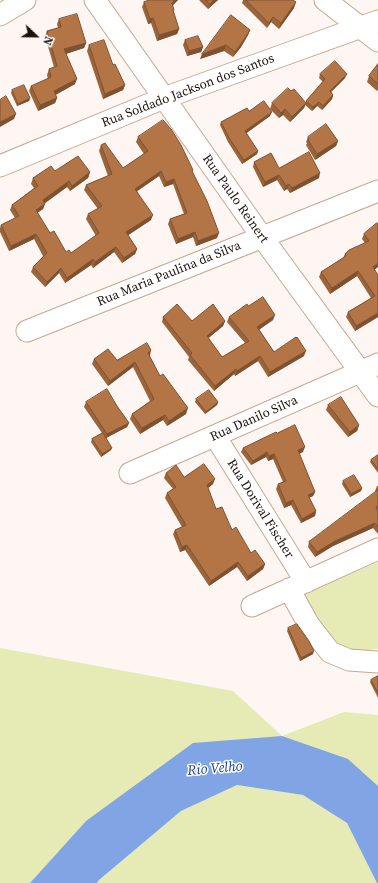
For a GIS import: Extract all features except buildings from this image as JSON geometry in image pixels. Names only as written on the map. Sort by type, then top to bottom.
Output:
[{"type":"street","points":[[0,15],[25,0]]},
{"type":"street","name":"Rua Paulo Reinert","points":[[95,0],[262,237],[369,368],[378,396]]},
{"type":"street","points":[[325,0],[369,24],[378,41]]},
{"type":"street","name":"Rua Soldado Jackson dos Santos","points":[[0,166],[164,98],[369,24]]},
{"type":"street","name":"Rua Maria Paulina da Silva","points":[[27,331],[378,190]]},
{"type":"street","name":"Rua Danilo Silva","points":[[130,473],[369,368]]},
{"type":"street","name":"Rua Dorival Fischer","points":[[215,436],[298,586],[309,625],[330,652],[349,660],[378,662]]},
{"type":"street","points":[[252,606],[378,549]]},
{"type":"green space","points":[[378,562],[378,649],[356,651],[338,644],[317,620],[304,594]]},
{"type":"green space","points":[[0,648],[233,691],[282,736],[344,712],[378,715],[378,786],[348,759],[86,821],[30,883],[0,883]]},
{"type":"green space","points":[[237,785],[303,795],[347,823],[377,883],[97,883],[181,811]]},
{"type":"water","name":"Rio Velho","points":[[282,736],[348,759],[378,786],[378,883],[347,823],[303,795],[237,785],[181,811],[97,883],[30,883],[86,821],[193,743]]}]
